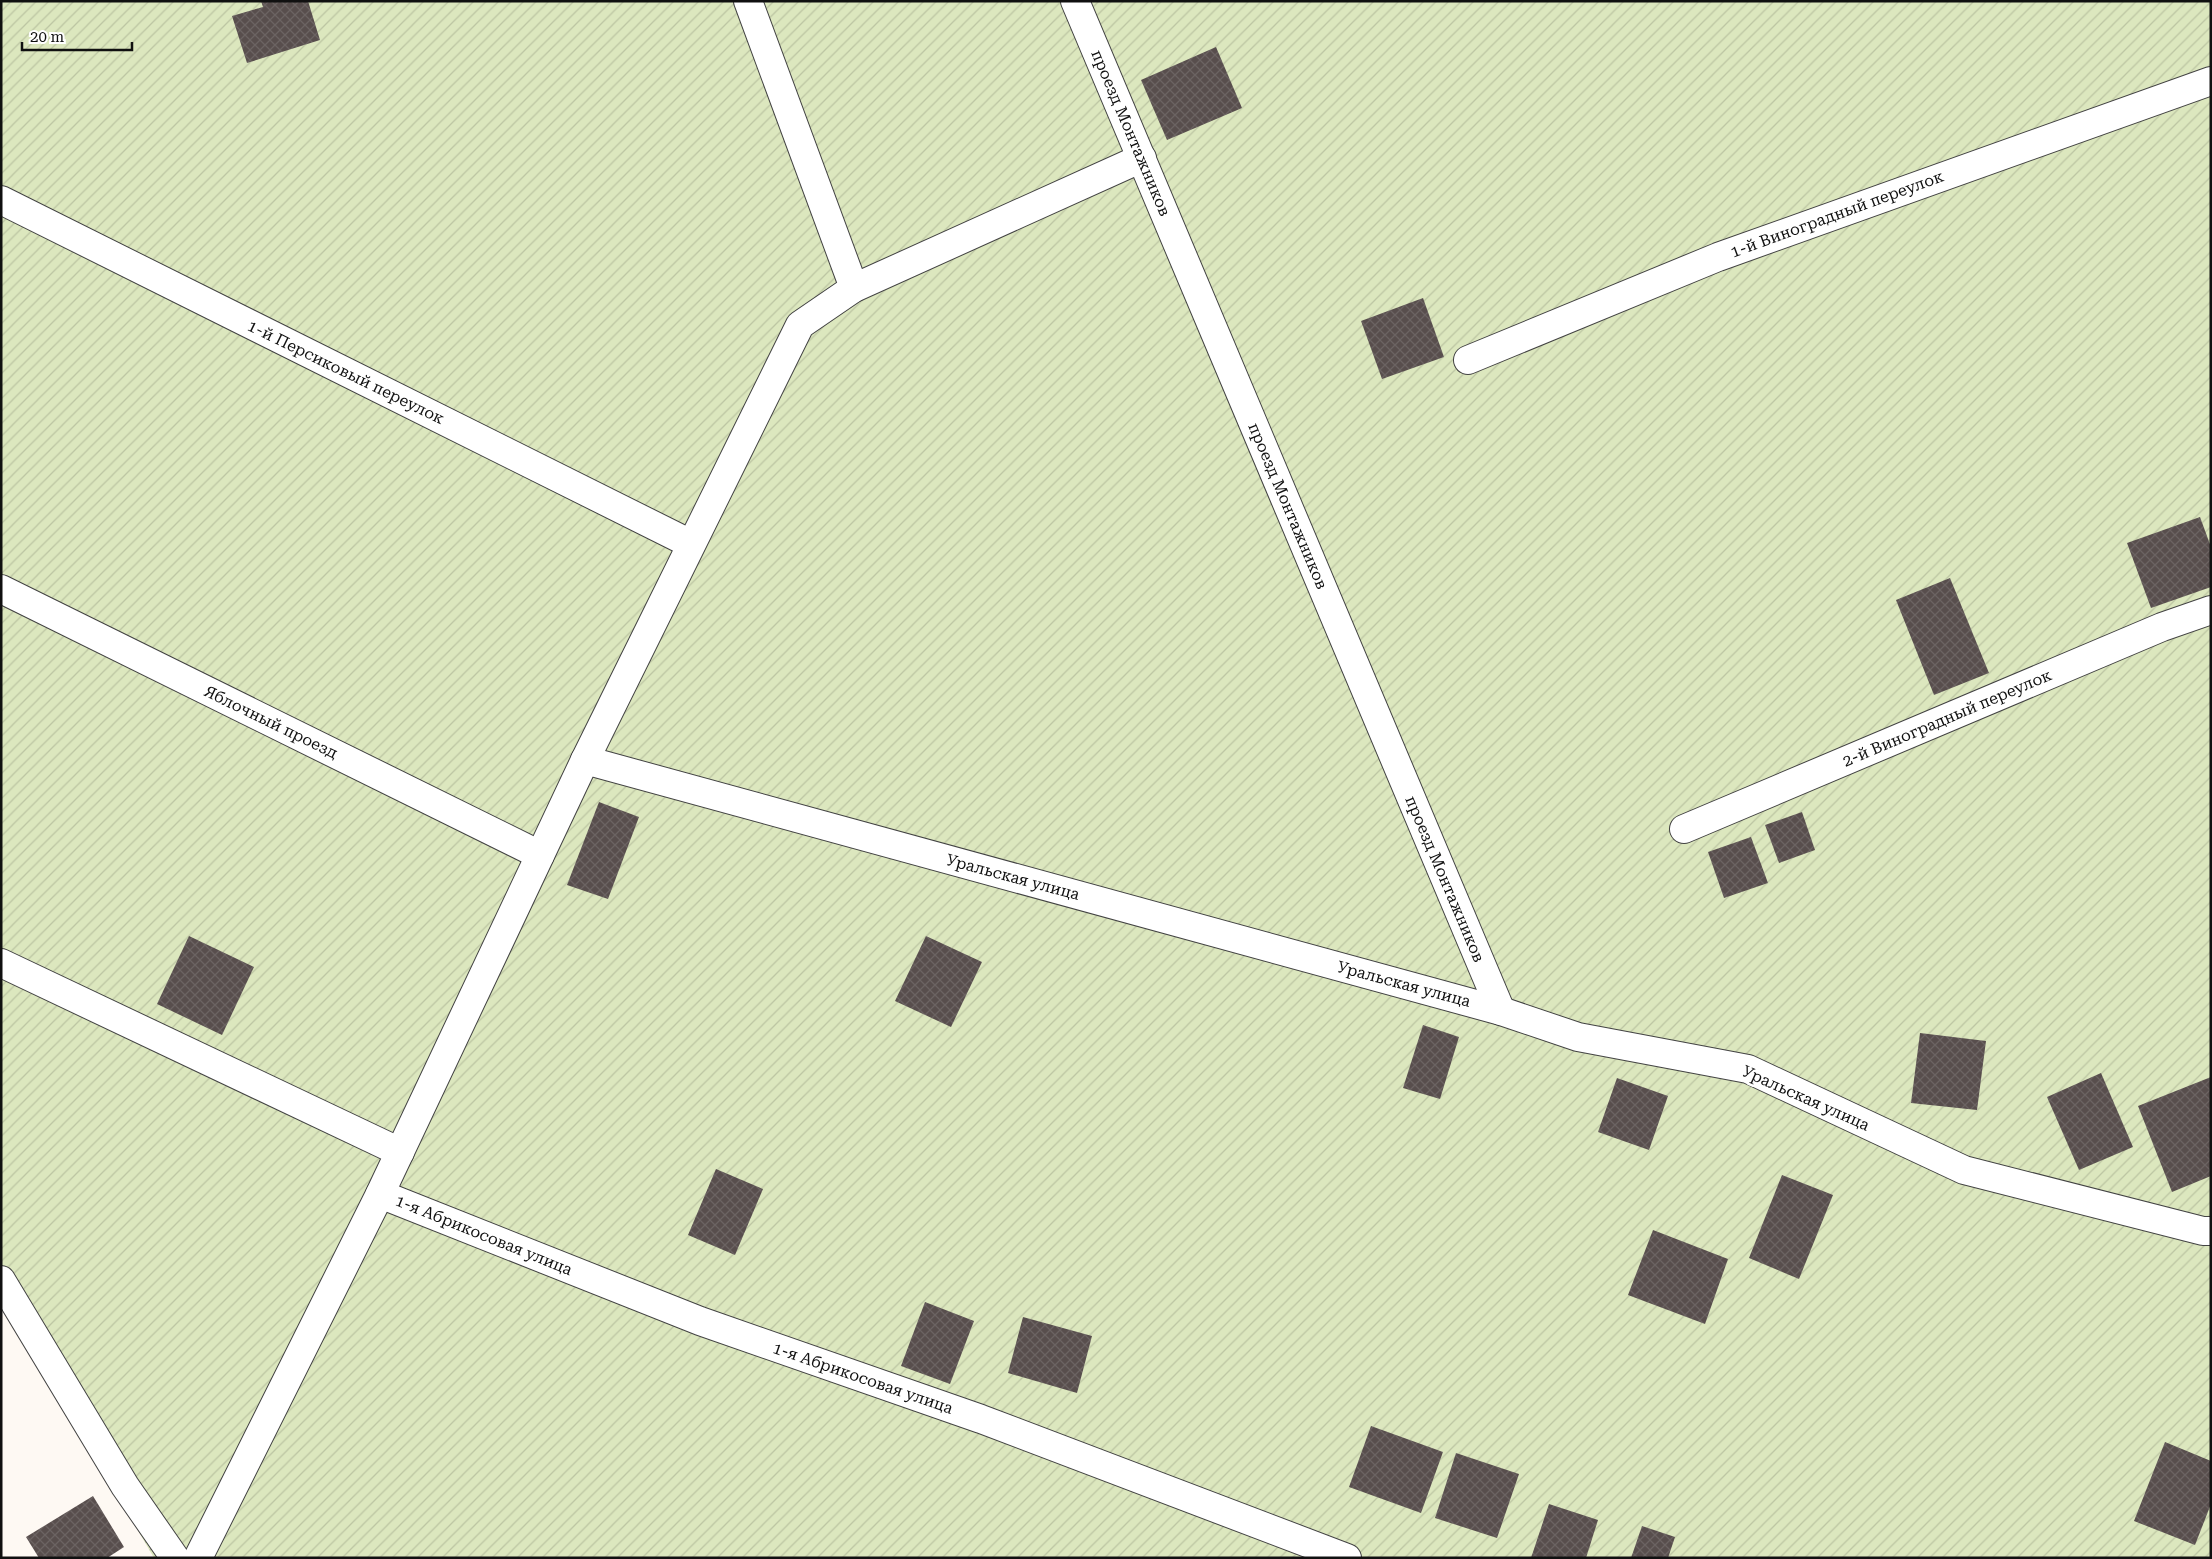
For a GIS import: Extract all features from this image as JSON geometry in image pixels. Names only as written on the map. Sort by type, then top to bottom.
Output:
[{"type":"street","points":[[748,1],[854,288]]},
{"type":"street","name":"проезд Монтажников","points":[[1075,1],[1500,1011]]},
{"type":"street","name":"1-й Виноградный переулок","points":[[1468,360],[1718,257],[2211,81]]},
{"type":"street","points":[[198,1558],[380,1194],[540,855],[800,325],[854,288],[1142,158]]},
{"type":"street","name":"1-й Персиковый переулок","points":[[1,200],[691,544]]},
{"type":"street","name":"Яблочный проезд","points":[[1,589],[540,855]]},
{"type":"street","name":"2-й Виноградный переулок","points":[[1684,829],[2162,627],[2211,610]]},
{"type":"street","name":"Уральская улица","points":[[586,760],[1500,1011],[1578,1037],[1748,1069],[1964,1170],[2203,1231],[2211,1231]]},
{"type":"street","points":[[1,963],[400,1152]]},
{"type":"street","name":"1-я Абрикосовая улица","points":[[380,1194],[700,1321],[981,1419],[1347,1558]]},
{"type":"street","points":[[1,1280],[125,1486],[174,1558]]},
{"type":"green space","points":[[1,1],[2211,1],[2211,1558],[154,1558],[1,1295]]},
{"type":"building","points":[[261,1],[308,1],[320,40],[247,63],[232,16],[263,7]]},
{"type":"building","points":[[1216,47],[1242,108],[1167,140],[1141,80]]},
{"type":"building","points":[[1423,298],[1444,357],[1382,379],[1361,321]]},
{"type":"building","points":[[2200,517],[2211,547],[2211,587],[2151,608],[2127,543]]},
{"type":"building","points":[[1950,578],[1989,673],[1934,695],[1896,600]]},
{"type":"building","points":[[599,802],[639,817],[608,899],[567,885]]},
{"type":"building","points":[[1802,812],[1815,850],[1779,863],[1765,825]]},
{"type":"building","points":[[1751,837],[1768,883],[1724,898],[1708,852]]},
{"type":"building","points":[[189,936],[254,967],[222,1035],[157,1004]]},
{"type":"building","points":[[926,936],[982,962],[951,1027],[895,1001]]},
{"type":"building","points":[[1423,1025],[1459,1037],[1440,1099],[1403,1088]]},
{"type":"building","points":[[1920,1033],[1986,1041],[1977,1110],[1911,1103]]},
{"type":"building","points":[[2101,1073],[2133,1147],[2079,1170],[2047,1097]]},
{"type":"building","points":[[2211,1077],[2211,1176],[2172,1192],[2138,1106]]},
{"type":"building","points":[[1617,1078],[1668,1096],[1649,1150],[1598,1132]]},
{"type":"building","points":[[716,1169],[763,1189],[735,1255],[688,1235]]},
{"type":"building","points":[[1782,1175],[1833,1195],[1799,1279],[1749,1258]]},
{"type":"building","points":[[1653,1230],[1728,1259],[1705,1324],[1628,1295]]},
{"type":"building","points":[[925,1302],[974,1321],[950,1384],[901,1366]]},
{"type":"building","points":[[1023,1317],[1092,1336],[1077,1393],[1008,1373]]},
{"type":"building","points":[[1371,1426],[1443,1452],[1421,1513],[1349,1487]]},
{"type":"building","points":[[2165,1442],[2211,1461],[2211,1504],[2195,1545],[2134,1521]]},
{"type":"building","points":[[1456,1453],[1519,1474],[1497,1538],[1435,1518]]},
{"type":"building","points":[[93,1496],[124,1547],[107,1558],[39,1558],[26,1537]]},
{"type":"building","points":[[1549,1504],[1598,1520],[1586,1558],[1531,1558]]},
{"type":"building","points":[[1642,1526],[1675,1537],[1668,1558],[1631,1558]]}]
